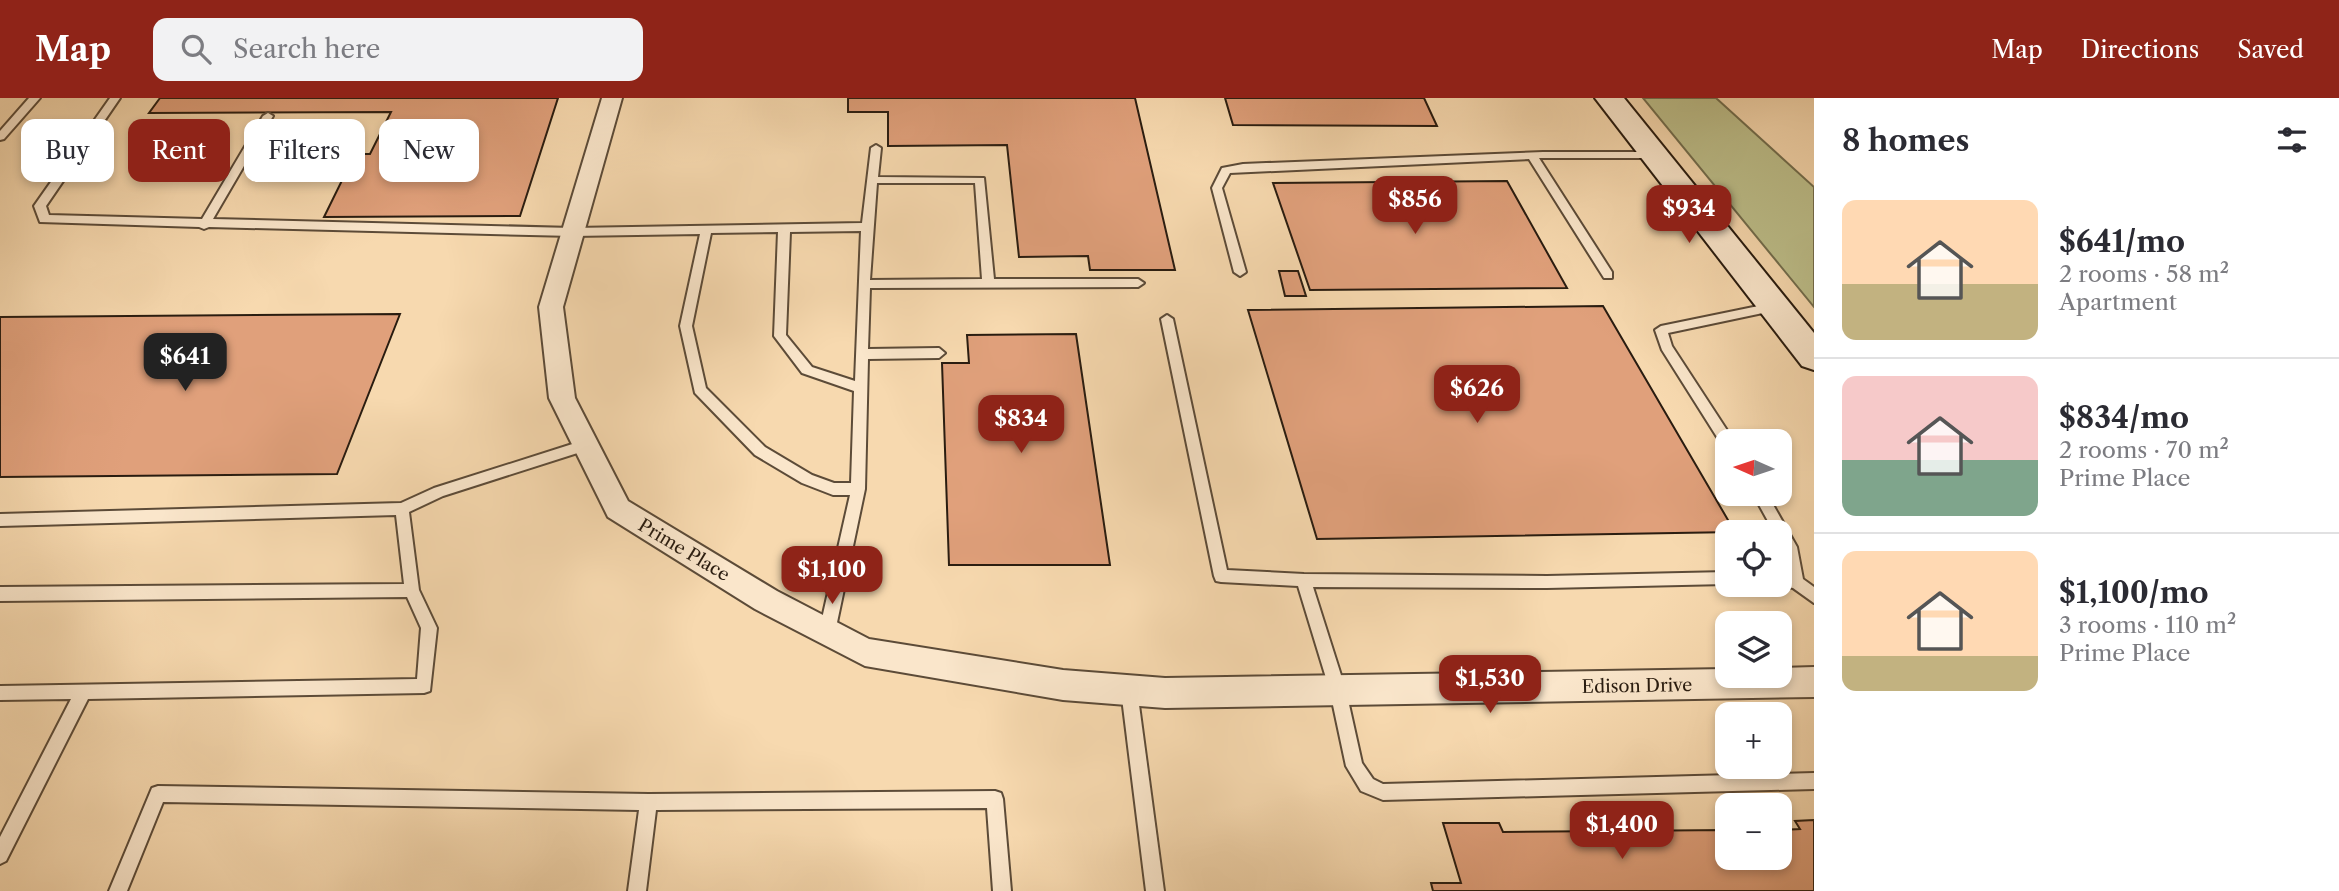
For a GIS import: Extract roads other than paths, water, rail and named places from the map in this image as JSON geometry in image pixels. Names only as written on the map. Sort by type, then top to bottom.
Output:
[{"type":"main road","points":[[1609,98],[1814,357]]},
{"type":"street","name":"Prime Place","points":[[612,98],[551,307],[562,398],[618,509],[766,600],[865,652],[1063,685],[1165,693]]},
{"type":"street","name":"Edison Drive","points":[[1165,693],[1811,688]]},
{"type":"lane","points":[[0,137],[35,98]]},
{"type":"lane","points":[[115,98],[40,206],[44,219],[573,232],[867,227]]},
{"type":"lane","points":[[204,225],[268,116]]},
{"type":"lane","points":[[827,632],[858,489],[867,227],[876,148]]},
{"type":"lane","points":[[1240,272],[1217,188],[1226,170],[1243,167],[1532,156],[1653,155]]},
{"type":"lane","points":[[1532,156],[1608,275]]},
{"type":"lane","points":[[874,180],[980,180],[988,283]]},
{"type":"lane","points":[[784,229],[780,336],[807,370],[861,387]]},
{"type":"lane","points":[[705,230],[686,326],[700,390],[760,451],[807,479],[833,489],[858,489]]},
{"type":"lane","points":[[864,284],[1138,283]]},
{"type":"lane","points":[[1719,429],[1666,347],[1661,330],[1773,307]]},
{"type":"lane","points":[[1167,319],[1221,576],[1304,580],[1547,582],[1715,578]]},
{"type":"lane","points":[[862,354],[939,353]]},
{"type":"lane","points":[[0,520],[402,509],[439,492],[585,445]]},
{"type":"lane","points":[[1767,506],[1790,547],[1796,582]]},
{"type":"lane","points":[[0,693],[424,686],[429,628],[412,590],[402,509]]},
{"type":"lane","points":[[1304,580],[1338,691],[1354,766],[1367,785],[1382,792],[1814,781]]},
{"type":"lane","points":[[1792,582],[1814,596]]},
{"type":"lane","points":[[0,594],[412,590]]},
{"type":"lane","points":[[1129,690],[1155,891]]},
{"type":"lane","points":[[0,855],[84,691]]},
{"type":"lane","points":[[118,891],[158,794],[649,802],[995,799],[1002,891]]},
{"type":"lane","points":[[637,891],[649,802]]}]
